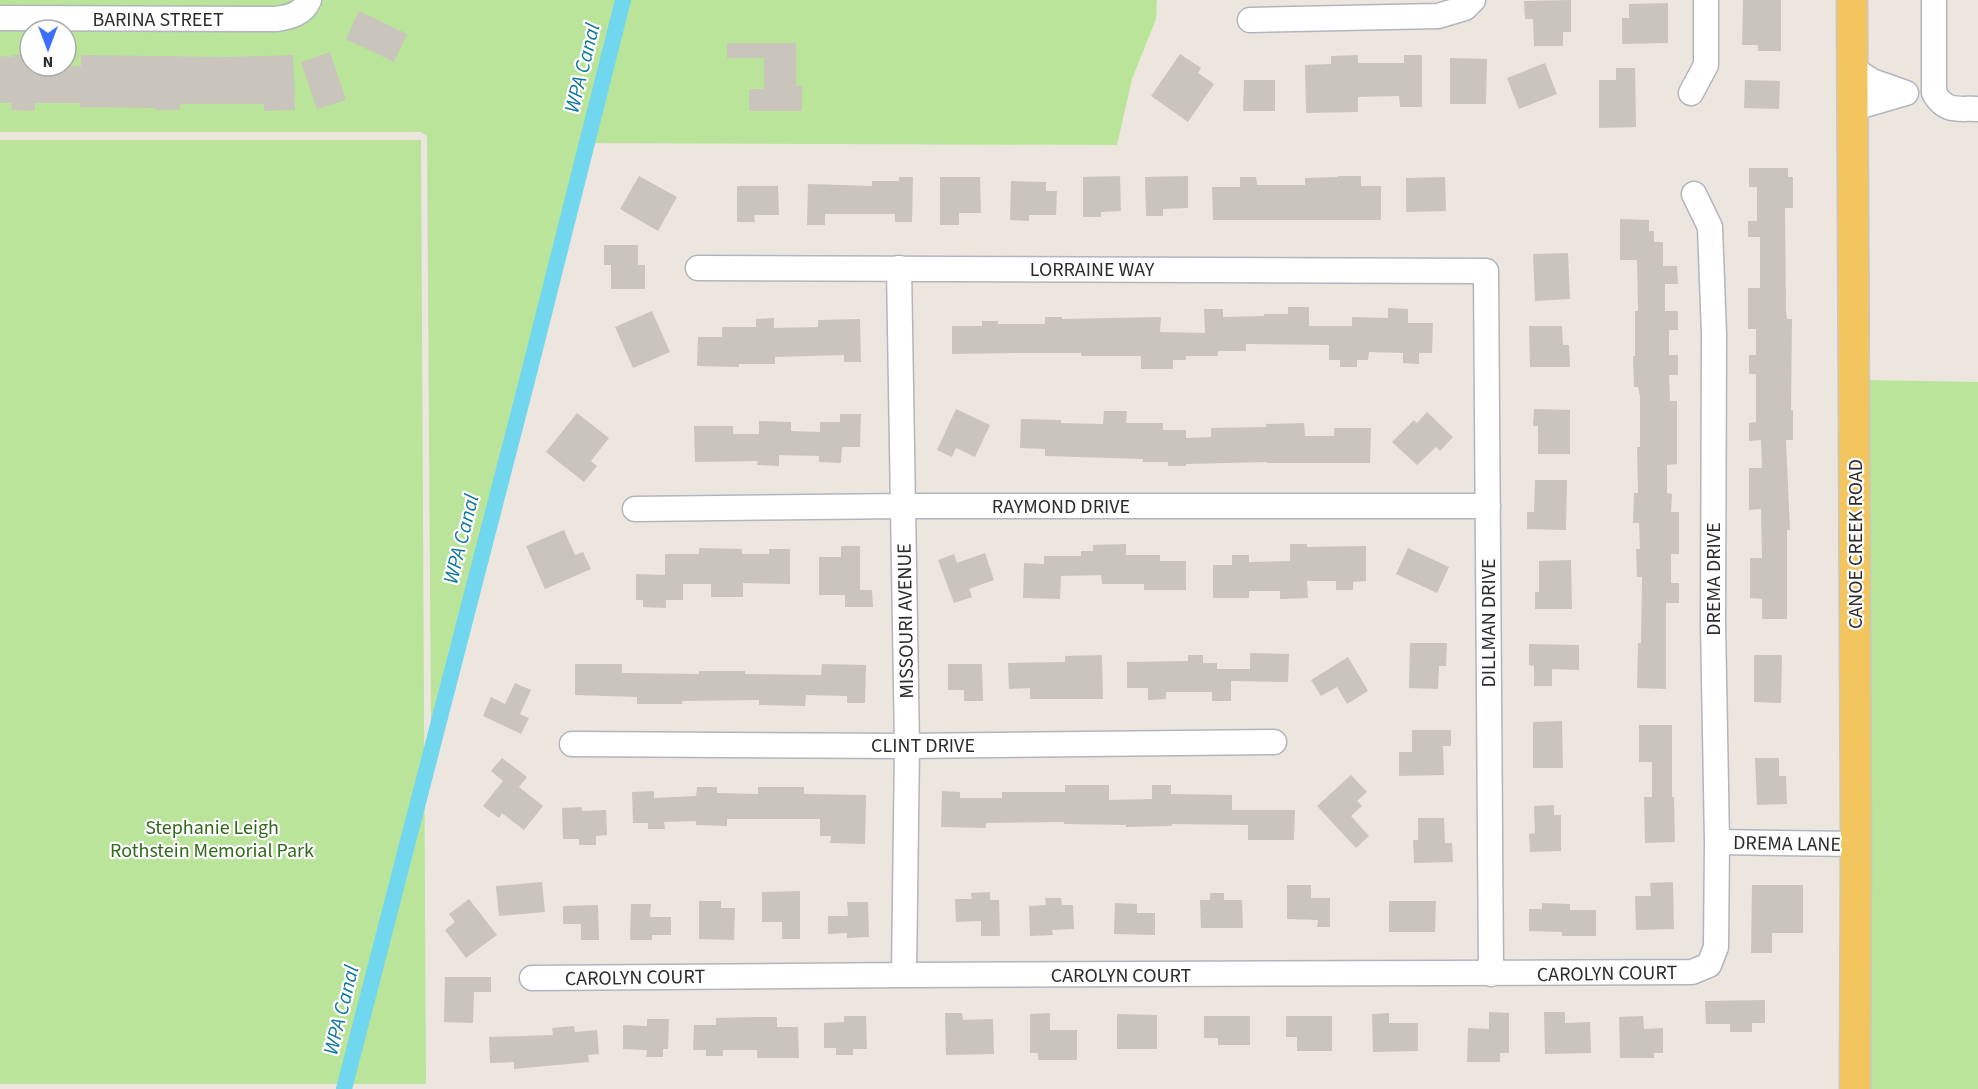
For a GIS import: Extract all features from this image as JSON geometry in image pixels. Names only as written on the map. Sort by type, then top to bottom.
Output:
[{"type":"main road","name":"CANOE CREEK ROAD","points":[[1852,0],[1855,1089]]},
{"type":"street","name":"BARINA STREET","points":[[0,18],[85,9],[276,19],[289,18],[300,12],[309,0]]},
{"type":"street","points":[[1250,20],[1438,16],[1465,8],[1473,0]]},
{"type":"street","points":[[1691,93],[1706,65],[1706,0]]},
{"type":"street","points":[[1934,0],[1934,93],[1941,104],[1949,108],[1978,109]]},
{"type":"street","points":[[1853,69],[1872,81],[1906,93]]},
{"type":"street","points":[[1854,108],[1906,93],[1934,93]]},
{"type":"street","name":"DREMA DRIVE","points":[[1694,194],[1710,228],[1714,334],[1713,623],[1717,842],[1716,947],[1709,965]]},
{"type":"street","name":"LORRAINE WAY","points":[[698,268],[1486,271]]},
{"type":"street","name":"MISSOURI AVENUE","points":[[899,268],[907,746],[904,975]]},
{"type":"street","name":"DILLMAN DRIVE","points":[[1486,271],[1491,974]]},
{"type":"street","name":"RAYMOND DRIVE","points":[[635,509],[904,506],[1488,506]]},
{"type":"street","name":"CLINT DRIVE","points":[[572,744],[907,746],[1274,742]]},
{"type":"street","name":"DREMA LANE","points":[[1717,842],[1856,844]]},
{"type":"street","name":"CAROLYN COURT","points":[[532,978],[1692,972],[1709,965]]},
{"type":"green space","points":[[0,0],[1157,0],[1156,19],[1132,79],[1117,145],[584,143],[431,733],[427,136],[421,132],[0,132]]},
{"type":"green space","name":"Stephanie Leigh Rothstein Memorial Park","points":[[0,140],[421,140],[426,1084],[0,1084]]},
{"type":"green space","points":[[1863,380],[1978,382],[1978,1089],[1863,1089]]},
{"type":"building","points":[[1571,0],[1571,32],[1563,32],[1563,46],[1534,46],[1533,19],[1525,19],[1524,1]]},
{"type":"building","points":[[1743,0],[1781,0],[1781,51],[1758,51],[1758,45],[1742,45]]},
{"type":"building","points":[[1668,3],[1668,43],[1622,44],[1622,18],[1629,18],[1629,4]]},
{"type":"building","points":[[359,11],[407,34],[394,62],[346,39]]},
{"type":"building","points":[[727,43],[796,43],[796,86],[802,86],[802,111],[749,111],[749,89],[764,89],[764,58],[727,58]]},
{"type":"building","points":[[330,52],[346,100],[317,109],[301,62]]},
{"type":"building","points":[[1180,54],[1201,68],[1198,73],[1214,84],[1188,122],[1151,96]]},
{"type":"building","points":[[13,55],[18,55],[18,78],[78,78],[81,55],[226,57],[293,55],[295,110],[264,111],[264,104],[180,104],[180,110],[156,110],[156,108],[80,107],[80,103],[35,103],[35,111],[11,110],[12,103],[0,103],[0,56],[13,57]]},
{"type":"building","points":[[1358,55],[1358,63],[1404,63],[1404,55],[1422,55],[1422,107],[1400,107],[1399,96],[1358,97],[1358,112],[1306,113],[1305,65],[1331,64],[1331,56]]},
{"type":"building","points":[[1450,58],[1487,59],[1486,104],[1450,104]]},
{"type":"building","points":[[1545,63],[1557,94],[1519,109],[1507,78]]},
{"type":"building","points":[[1616,68],[1635,68],[1636,127],[1599,128],[1599,80],[1616,80]]},
{"type":"building","points":[[1244,80],[1275,80],[1275,111],[1243,111]]},
{"type":"building","points":[[1745,80],[1780,81],[1779,109],[1744,108]]},
{"type":"building","points":[[1749,168],[1788,168],[1788,177],[1793,177],[1793,208],[1785,208],[1786,310],[1787,319],[1792,319],[1791,410],[1793,410],[1793,440],[1786,440],[1790,530],[1787,530],[1787,619],[1762,619],[1762,599],[1750,598],[1750,558],[1762,558],[1761,509],[1749,510],[1749,468],[1762,468],[1761,440],[1749,441],[1749,423],[1756,422],[1756,374],[1749,374],[1749,355],[1756,355],[1756,329],[1748,329],[1748,288],[1760,288],[1760,237],[1748,237],[1748,221],[1757,221],[1757,187],[1749,187]]},
{"type":"building","points":[[639,176],[677,197],[658,231],[620,209]]},
{"type":"building","points":[[1120,176],[1121,211],[1101,212],[1101,217],[1083,217],[1083,177]]},
{"type":"building","points":[[1188,176],[1188,208],[1163,209],[1163,216],[1146,216],[1145,177]]},
{"type":"building","points":[[1361,176],[1361,186],[1381,186],[1381,220],[1213,220],[1212,187],[1240,187],[1240,177],[1256,177],[1257,185],[1305,185],[1305,178]]},
{"type":"building","points":[[899,177],[913,177],[912,222],[895,222],[895,214],[825,214],[825,225],[807,225],[808,184],[872,186],[872,181],[899,181]]},
{"type":"building","points":[[940,177],[980,177],[981,213],[959,213],[959,225],[940,225]]},
{"type":"building","points":[[1445,177],[1446,211],[1406,212],[1406,178]]},
{"type":"building","points":[[1011,181],[1046,182],[1046,191],[1057,191],[1056,215],[1029,215],[1029,221],[1010,220]]},
{"type":"building","points":[[737,186],[778,186],[779,215],[754,215],[755,222],[737,222]]},
{"type":"building","points":[[1620,219],[1649,220],[1649,231],[1654,231],[1654,242],[1663,242],[1663,266],[1677,266],[1678,284],[1665,284],[1665,311],[1678,311],[1678,330],[1669,330],[1669,355],[1678,355],[1678,375],[1669,375],[1670,401],[1677,401],[1677,464],[1667,465],[1667,493],[1672,494],[1671,512],[1679,512],[1679,554],[1671,554],[1671,583],[1679,583],[1679,603],[1666,603],[1666,689],[1637,688],[1638,643],[1641,643],[1642,577],[1637,577],[1636,549],[1640,549],[1639,523],[1633,523],[1634,493],[1638,493],[1637,447],[1640,447],[1640,396],[1638,387],[1634,387],[1633,356],[1635,356],[1635,311],[1638,311],[1637,260],[1620,260]]},
{"type":"building","points":[[604,245],[638,245],[638,265],[645,265],[645,289],[611,289],[611,265],[604,265]]},
{"type":"building","points":[[1568,253],[1570,299],[1535,301],[1533,254]]},
{"type":"building","points":[[1288,307],[1309,307],[1309,326],[1352,326],[1352,317],[1388,318],[1388,308],[1408,309],[1408,323],[1433,323],[1432,353],[1419,353],[1419,364],[1403,363],[1403,353],[1369,352],[1368,360],[1357,360],[1357,367],[1340,367],[1340,360],[1329,360],[1329,345],[1246,344],[1246,351],[1218,351],[1218,356],[1186,356],[1186,360],[1173,360],[1173,369],[1141,369],[1141,356],[1081,356],[1081,353],[952,354],[952,326],[982,326],[982,321],[998,321],[998,324],[1045,324],[1045,317],[1062,317],[1062,319],[1161,317],[1160,332],[1205,333],[1204,309],[1223,309],[1223,317],[1288,314]]},
{"type":"building","points":[[652,311],[670,352],[633,368],[615,327]]},
{"type":"building","points":[[774,318],[774,328],[818,327],[818,320],[860,319],[861,362],[844,362],[844,355],[775,357],[775,364],[739,364],[739,367],[697,366],[698,337],[722,337],[722,327],[756,327],[756,319]]},
{"type":"building","points":[[1529,326],[1562,326],[1563,345],[1569,345],[1570,367],[1530,367]]},
{"type":"building","points":[[956,409],[990,425],[975,457],[956,448],[952,457],[937,450]]},
{"type":"building","points":[[1534,409],[1570,410],[1570,454],[1538,454],[1538,426],[1533,426]]},
{"type":"building","points":[[1104,411],[1127,411],[1126,423],[1163,423],[1163,430],[1186,430],[1186,438],[1211,437],[1211,428],[1266,427],[1266,424],[1304,423],[1305,436],[1334,436],[1334,428],[1371,428],[1370,463],[1267,462],[1168,466],[1168,462],[1143,462],[1143,459],[1045,456],[1045,449],[1020,448],[1021,419],[1103,424]]},
{"type":"building","points":[[1427,412],[1453,437],[1440,451],[1436,447],[1417,465],[1392,442],[1414,420],[1417,423]]},
{"type":"building","points":[[577,413],[609,438],[591,461],[597,466],[584,482],[546,452]]},
{"type":"building","points":[[840,414],[861,414],[860,447],[842,447],[841,463],[819,462],[819,456],[779,455],[779,466],[757,465],[758,461],[695,462],[694,426],[733,426],[733,434],[759,434],[759,421],[791,422],[791,431],[820,432],[820,422],[840,422]]},
{"type":"building","points":[[1535,480],[1567,480],[1566,530],[1527,529],[1527,512],[1534,512]]},
{"type":"building","points":[[564,530],[575,555],[583,552],[591,569],[545,589],[526,546]]},
{"type":"building","points":[[1126,544],[1126,555],[1160,555],[1160,561],[1186,561],[1186,590],[1144,590],[1144,584],[1102,584],[1101,575],[1061,576],[1060,599],[1023,598],[1024,563],[1044,564],[1044,556],[1081,556],[1081,551],[1093,551],[1093,545]]},
{"type":"building","points":[[1290,544],[1307,544],[1307,547],[1366,546],[1366,581],[1353,582],[1353,590],[1336,590],[1336,581],[1307,581],[1308,598],[1280,599],[1280,591],[1249,591],[1249,598],[1213,598],[1213,565],[1232,565],[1232,555],[1249,555],[1249,562],[1290,561]]},
{"type":"building","points":[[841,546],[860,546],[860,590],[872,590],[873,607],[845,607],[845,595],[819,595],[819,557],[841,557]]},
{"type":"building","points":[[699,548],[742,549],[742,554],[769,554],[769,549],[790,549],[790,584],[743,583],[743,597],[711,597],[711,584],[683,584],[683,600],[666,600],[666,608],[643,607],[643,600],[636,600],[636,574],[665,575],[665,554],[699,554]]},
{"type":"building","points":[[1408,548],[1449,567],[1437,593],[1396,574]]},
{"type":"building","points":[[985,553],[994,580],[969,589],[972,597],[954,603],[938,560],[954,554],[957,563]]},
{"type":"building","points":[[1571,560],[1572,609],[1535,609],[1535,592],[1539,592],[1539,561]]},
{"type":"building","points":[[1410,643],[1447,643],[1446,666],[1439,666],[1438,689],[1409,688]]},
{"type":"building","points":[[1529,644],[1579,645],[1579,670],[1552,669],[1552,686],[1534,686],[1534,666],[1529,665]]},
{"type":"building","points":[[1250,653],[1289,654],[1288,682],[1231,681],[1231,701],[1212,701],[1212,692],[1166,692],[1166,699],[1148,700],[1148,688],[1127,688],[1127,662],[1188,661],[1188,655],[1203,655],[1203,663],[1217,663],[1217,669],[1250,669]]},
{"type":"building","points":[[1102,655],[1103,699],[1030,699],[1030,688],[1009,689],[1008,663],[1065,662],[1065,656]]},
{"type":"building","points":[[1754,655],[1782,655],[1781,703],[1754,702]]},
{"type":"building","points":[[1348,657],[1368,691],[1347,704],[1337,687],[1321,696],[1311,680]]},
{"type":"building","points":[[575,664],[622,664],[622,673],[699,674],[699,671],[745,671],[745,674],[821,675],[822,664],[866,665],[865,703],[847,703],[847,696],[806,695],[805,706],[759,705],[759,700],[637,704],[637,697],[575,695]]},
{"type":"building","points":[[948,664],[982,664],[983,701],[964,701],[964,690],[948,690]]},
{"type":"building","points":[[515,683],[531,690],[520,714],[529,718],[521,734],[483,716],[491,697],[505,704]]},
{"type":"building","points":[[1562,721],[1563,768],[1533,768],[1533,722]]},
{"type":"building","points":[[1639,725],[1672,725],[1672,797],[1674,797],[1675,842],[1645,843],[1644,797],[1652,797],[1652,762],[1639,762]]},
{"type":"building","points":[[1412,730],[1451,730],[1451,746],[1443,746],[1444,775],[1399,776],[1399,752],[1412,752]]},
{"type":"building","points":[[502,758],[527,777],[519,787],[543,806],[524,830],[502,813],[499,818],[483,806],[503,781],[491,771]]},
{"type":"building","points":[[1755,758],[1779,758],[1779,776],[1786,776],[1787,804],[1757,805]]},
{"type":"building","points":[[1351,775],[1367,792],[1357,801],[1362,806],[1351,816],[1369,836],[1356,848],[1317,806]]},
{"type":"building","points":[[1065,785],[1109,785],[1109,800],[1152,799],[1152,785],[1171,785],[1171,794],[1232,795],[1232,810],[1295,810],[1294,840],[1248,840],[1248,825],[1172,824],[1172,826],[1126,827],[1126,825],[1064,824],[1064,822],[986,823],[986,828],[941,827],[942,791],[960,792],[960,798],[1002,798],[1002,792],[1065,792]]},
{"type":"building","points":[[697,787],[717,787],[717,793],[758,794],[758,787],[804,787],[804,794],[866,795],[865,844],[830,843],[831,836],[820,836],[820,819],[727,819],[727,826],[696,825],[696,821],[664,822],[665,829],[648,829],[648,823],[633,823],[632,792],[654,791],[654,798],[696,796]]},
{"type":"building","points":[[1554,805],[1554,815],[1561,815],[1561,851],[1530,852],[1529,834],[1535,833],[1534,806]]},
{"type":"building","points":[[582,807],[582,811],[606,810],[607,835],[596,836],[596,845],[579,845],[579,839],[563,839],[562,808]]},
{"type":"building","points":[[1418,818],[1444,818],[1445,843],[1452,843],[1453,862],[1414,863],[1413,840],[1418,840]]},
{"type":"building","points":[[542,882],[545,912],[499,916],[496,886]]},
{"type":"building","points":[[1673,882],[1674,929],[1636,930],[1635,896],[1651,896],[1650,883]]},
{"type":"building","points":[[1287,885],[1311,885],[1311,898],[1330,898],[1330,927],[1317,927],[1318,920],[1287,919]]},
{"type":"building","points":[[1752,885],[1803,885],[1803,933],[1772,933],[1772,953],[1751,953]]},
{"type":"building","points":[[800,891],[800,939],[782,939],[782,922],[762,922],[762,892]]},
{"type":"building","points":[[990,892],[990,900],[999,900],[1000,936],[981,936],[981,921],[956,922],[955,899],[972,899],[971,893]]},
{"type":"building","points":[[1210,893],[1224,893],[1224,900],[1242,900],[1243,928],[1201,928],[1200,900],[1210,900]]},
{"type":"building","points":[[1045,898],[1061,898],[1062,905],[1073,905],[1074,929],[1052,930],[1053,935],[1030,936],[1029,906],[1046,905]]},
{"type":"building","points":[[469,899],[497,935],[466,958],[445,930],[455,922],[449,914]]},
{"type":"building","points":[[699,901],[721,901],[721,908],[735,908],[734,940],[699,939]]},
{"type":"building","points":[[1389,901],[1436,901],[1435,932],[1389,932]]},
{"type":"building","points":[[847,902],[868,902],[869,937],[847,938],[847,933],[828,934],[828,916],[848,916]]},
{"type":"building","points":[[1115,903],[1137,904],[1137,913],[1155,913],[1155,935],[1114,934]]},
{"type":"building","points":[[1542,903],[1570,904],[1570,910],[1596,910],[1596,936],[1562,936],[1562,932],[1529,931],[1529,909],[1542,909]]},
{"type":"building","points":[[631,904],[651,904],[650,917],[671,917],[671,935],[652,935],[652,940],[630,940]]},
{"type":"building","points":[[598,905],[599,940],[581,940],[581,924],[563,924],[563,906]]},
{"type":"building","points":[[445,977],[491,977],[491,992],[474,992],[473,1023],[444,1022]]},
{"type":"building","points":[[1765,1000],[1765,1023],[1752,1023],[1752,1032],[1730,1032],[1730,1024],[1706,1024],[1705,1001]]},
{"type":"building","points":[[1489,1012],[1509,1013],[1509,1053],[1500,1053],[1500,1062],[1467,1062],[1468,1028],[1489,1029]]},
{"type":"building","points":[[1544,1012],[1565,1012],[1565,1023],[1590,1022],[1591,1053],[1545,1054]]},
{"type":"building","points":[[945,1013],[962,1013],[963,1020],[993,1019],[994,1054],[946,1055]]},
{"type":"building","points":[[1050,1013],[1050,1030],[1077,1030],[1077,1060],[1038,1060],[1038,1053],[1030,1053],[1030,1014]]},
{"type":"building","points":[[1389,1013],[1389,1023],[1418,1023],[1418,1051],[1373,1052],[1372,1014]]},
{"type":"building","points":[[1117,1014],[1157,1015],[1157,1049],[1117,1049]]},
{"type":"building","points":[[844,1016],[866,1016],[867,1049],[853,1049],[853,1055],[836,1055],[836,1048],[824,1048],[824,1023],[844,1022]]},
{"type":"building","points":[[1204,1016],[1250,1016],[1250,1045],[1218,1045],[1218,1038],[1204,1038]]},
{"type":"building","points":[[1286,1016],[1332,1016],[1332,1051],[1297,1051],[1297,1037],[1286,1037]]},
{"type":"building","points":[[1643,1016],[1644,1029],[1663,1028],[1663,1053],[1654,1053],[1654,1058],[1620,1058],[1619,1017]]},
{"type":"building","points":[[777,1017],[777,1027],[798,1027],[799,1058],[757,1058],[757,1050],[723,1050],[723,1056],[706,1056],[706,1050],[693,1050],[694,1025],[716,1025],[716,1018]]},
{"type":"building","points":[[647,1019],[669,1019],[668,1049],[663,1049],[663,1057],[646,1057],[647,1050],[623,1049],[623,1025],[647,1026]]},
{"type":"building","points":[[574,1026],[575,1032],[597,1030],[599,1054],[588,1055],[589,1062],[514,1069],[514,1062],[490,1063],[489,1037],[553,1035],[552,1028]]},
{"type":"waterway","name":"WPA Canal","points":[[344,1089],[623,0]]}]
